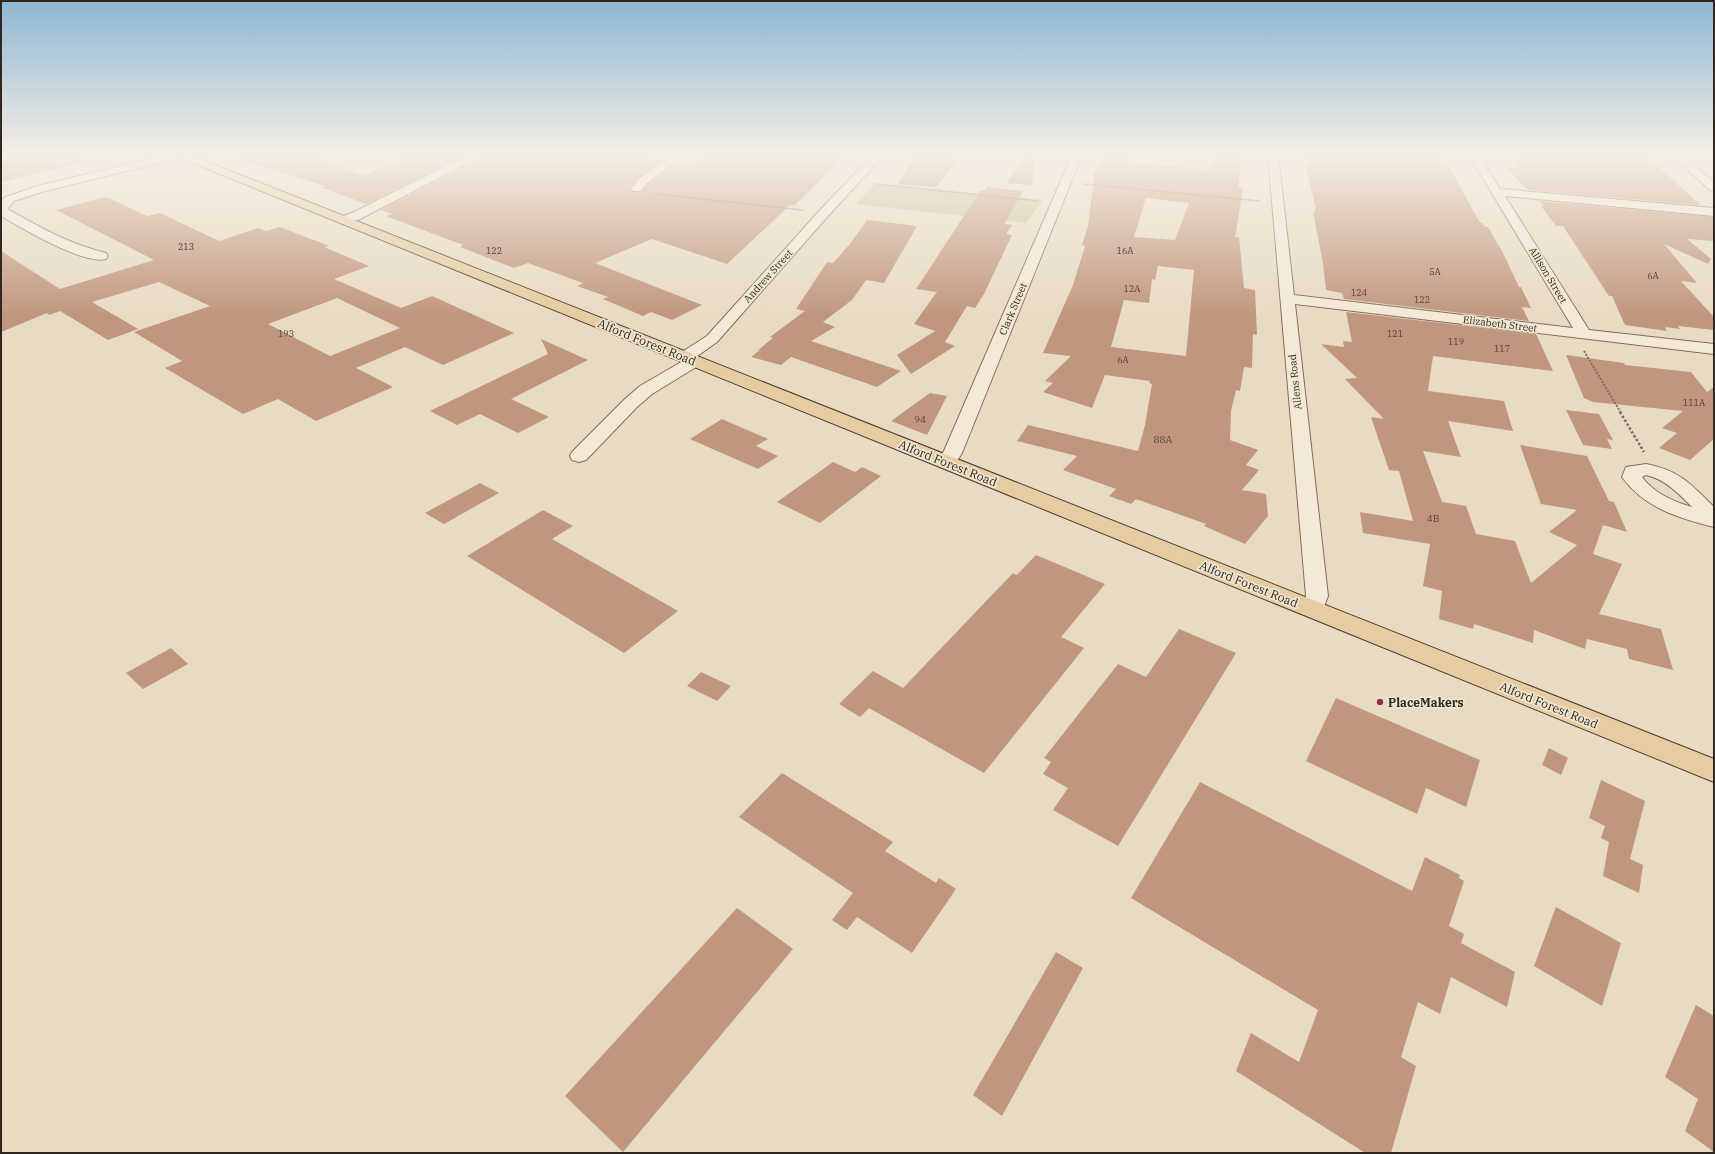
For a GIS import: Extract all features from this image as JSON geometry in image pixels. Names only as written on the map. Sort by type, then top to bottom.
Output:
[{"type":"main road","name":"Alford Forest Road","points":[[316,209],[1714,771]]},
{"type":"street","points":[[2,209],[3,212],[58,242],[101,256]]},
{"type":"street","points":[[344,220],[370,209]]},
{"type":"street","name":"Andrew Street","points":[[579,456],[631,403],[646,390],[668,376],[690,359],[712,339],[828,209]]},
{"type":"street","name":"Clark Street","points":[[945,462],[953,453],[1055,209]]},
{"type":"street","name":"Allens Road","points":[[1278,209],[1317,596],[1313,609]]},
{"type":"street","name":"Allison Street","points":[[1508,209],[1584,334]]},
{"type":"street","points":[[1680,209],[1714,212]]},
{"type":"street","name":"Elizabeth Street","points":[[1287,299],[1714,349]]},
{"type":"street","points":[[1653,470],[1640,469],[1633,471],[1632,477],[1638,486],[1665,506],[1714,520]]},
{"type":"path","points":[[793,209],[804,210]]},
{"type":"path","points":[[1583,349],[1650,460],[1653,470]]},
{"type":"green space","points":[[899,209],[1036,209],[1026,223]]},
{"type":"building","points":[[132,209],[147,216],[160,213],[219,241],[258,228],[266,231],[280,227],[329,246],[324,247],[369,266],[334,279],[401,308],[432,296],[514,333],[443,365],[405,347],[356,368],[393,387],[316,421],[278,399],[243,414],[165,368],[182,361],[134,332],[210,306],[159,282],[92,302],[138,329],[108,340],[60,311],[49,315],[47,313],[1,332],[1,251],[60,289],[154,260],[56,210]],"holes":[[[337,298],[400,328],[330,356],[268,324]]]},
{"type":"building","points":[[786,209],[727,264],[652,239],[595,263],[702,305],[672,320],[651,312],[643,316],[603,299],[608,297],[577,286],[583,283],[528,263],[514,268],[460,247],[463,245],[386,216],[392,214],[381,210]]},
{"type":"building","points":[[969,209],[1013,209],[1004,224],[1012,225],[1006,234],[1012,235],[984,294],[975,308],[967,306],[945,342],[955,346],[911,374],[897,355],[935,331],[914,324],[937,292],[916,289]]},
{"type":"building","points":[[1090,209],[1143,209],[1134,237],[1175,240],[1187,209],[1240,209],[1235,237],[1239,237],[1244,288],[1255,290],[1257,335],[1253,334],[1252,368],[1244,367],[1240,391],[1236,390],[1231,411],[1230,440],[1258,450],[1246,465],[1259,470],[1242,490],[1266,494],[1268,516],[1245,544],[1204,526],[1206,524],[1136,499],[1131,504],[1109,496],[1116,489],[1063,470],[1077,456],[1017,441],[1028,425],[1138,451],[1145,425],[1152,384],[1149,383],[1150,381],[1105,375],[1092,408],[1043,392],[1053,383],[1045,381],[1071,356],[1043,353],[1073,285],[1085,246],[1082,245],[1088,226]],"holes":[[[1158,266],[1194,270],[1186,356],[1111,347],[1124,300],[1149,303],[1152,279],[1155,280]]]},
{"type":"building","points":[[1316,209],[1472,209],[1480,223],[1482,223],[1485,227],[1488,227],[1503,253],[1519,287],[1521,287],[1531,308],[1522,307],[1529,321],[1344,299],[1342,293],[1326,290],[1323,263],[1313,212],[1315,212]]},
{"type":"building","points":[[1543,209],[1625,209],[1714,217],[1714,241],[1687,239],[1711,259],[1708,264],[1664,244],[1697,283],[1681,281],[1714,317],[1714,330],[1678,326],[1680,329],[1665,327],[1667,331],[1625,325],[1612,296],[1609,296],[1563,226],[1556,226]]},
{"type":"building","points":[[867,220],[917,226],[884,283],[866,280],[852,300],[823,322],[835,327],[811,341],[901,371],[877,387],[791,357],[781,365],[751,357],[773,338],[770,337],[805,311],[796,309],[827,262],[833,263],[850,244]]},
{"type":"building","points":[[1346,312],[1536,334],[1553,371],[1433,356],[1428,391],[1504,401],[1513,431],[1448,421],[1461,457],[1423,451],[1442,502],[1466,506],[1476,534],[1515,541],[1531,583],[1577,545],[1549,532],[1577,510],[1541,504],[1520,445],[1587,456],[1609,501],[1614,502],[1627,532],[1603,525],[1593,554],[1622,564],[1599,614],[1661,629],[1673,670],[1629,659],[1627,649],[1587,639],[1585,649],[1534,630],[1533,643],[1474,624],[1473,629],[1439,619],[1442,591],[1423,586],[1430,544],[1363,533],[1360,512],[1413,521],[1399,471],[1389,470],[1371,417],[1384,419],[1345,379],[1357,378],[1321,344],[1344,347],[1343,341],[1352,342]]},
{"type":"building","points":[[541,339],[588,360],[511,399],[549,417],[518,433],[480,414],[457,425],[430,411],[548,354]]},
{"type":"building","points":[[1566,355],[1624,363],[1625,365],[1691,372],[1707,392],[1714,387],[1714,439],[1690,460],[1659,448],[1677,433],[1662,428],[1683,411],[1593,402],[1584,398]]},
{"type":"building","points":[[930,393],[947,396],[927,435],[891,421]]},
{"type":"building","points":[[1566,410],[1599,414],[1613,440],[1607,439],[1612,449],[1583,445]]},
{"type":"building","points":[[722,419],[768,439],[756,446],[778,456],[758,469],[690,439]]},
{"type":"building","points":[[833,462],[855,472],[862,467],[881,476],[820,523],[777,502]]},
{"type":"building","points":[[480,483],[499,493],[444,524],[425,513]]},
{"type":"building","points":[[543,510],[573,526],[552,539],[678,611],[624,653],[467,556]]},
{"type":"building","points":[[1036,555],[1105,584],[1061,637],[1084,648],[984,773],[869,708],[860,717],[839,704],[873,671],[903,688],[1013,573],[1017,575]]},
{"type":"building","points":[[1179,629],[1236,653],[1118,846],[1053,810],[1068,788],[1043,774],[1051,762],[1044,758],[1118,664],[1146,677]]},
{"type":"building","points":[[171,648],[188,664],[143,689],[126,673]]},
{"type":"building","points":[[701,672],[731,686],[717,701],[687,686]]},
{"type":"building","points":[[1336,698],[1480,760],[1466,807],[1426,788],[1417,814],[1306,761]]},
{"type":"building","points":[[1549,748],[1568,758],[1561,775],[1542,765]]},
{"type":"building","points":[[782,773],[893,842],[885,851],[936,883],[939,878],[956,889],[912,953],[857,917],[847,930],[832,920],[853,893],[739,817]]},
{"type":"building","points":[[1601,780],[1645,801],[1630,859],[1643,865],[1639,893],[1603,876],[1609,842],[1601,838],[1605,826],[1589,818]]},
{"type":"building","points":[[1200,782],[1412,891],[1425,857],[1460,875],[1459,878],[1464,881],[1449,926],[1464,934],[1461,943],[1515,972],[1507,1007],[1451,977],[1440,1014],[1418,1002],[1401,1057],[1416,1066],[1391,1153],[1365,1153],[1236,1071],[1251,1033],[1299,1062],[1318,1010],[1131,898]]},
{"type":"building","points":[[1556,907],[1621,943],[1602,1006],[1534,966]]},
{"type":"building","points":[[737,908],[793,949],[623,1152],[565,1096]]},
{"type":"building","points":[[1056,952],[1083,968],[1002,1116],[973,1095]]},
{"type":"building","points":[[1696,1005],[1714,1016],[1714,1152],[1685,1131],[1698,1099],[1665,1077]]},
{"type":"place","name":"PlaceMakers","points":[[1380,702]]}]
